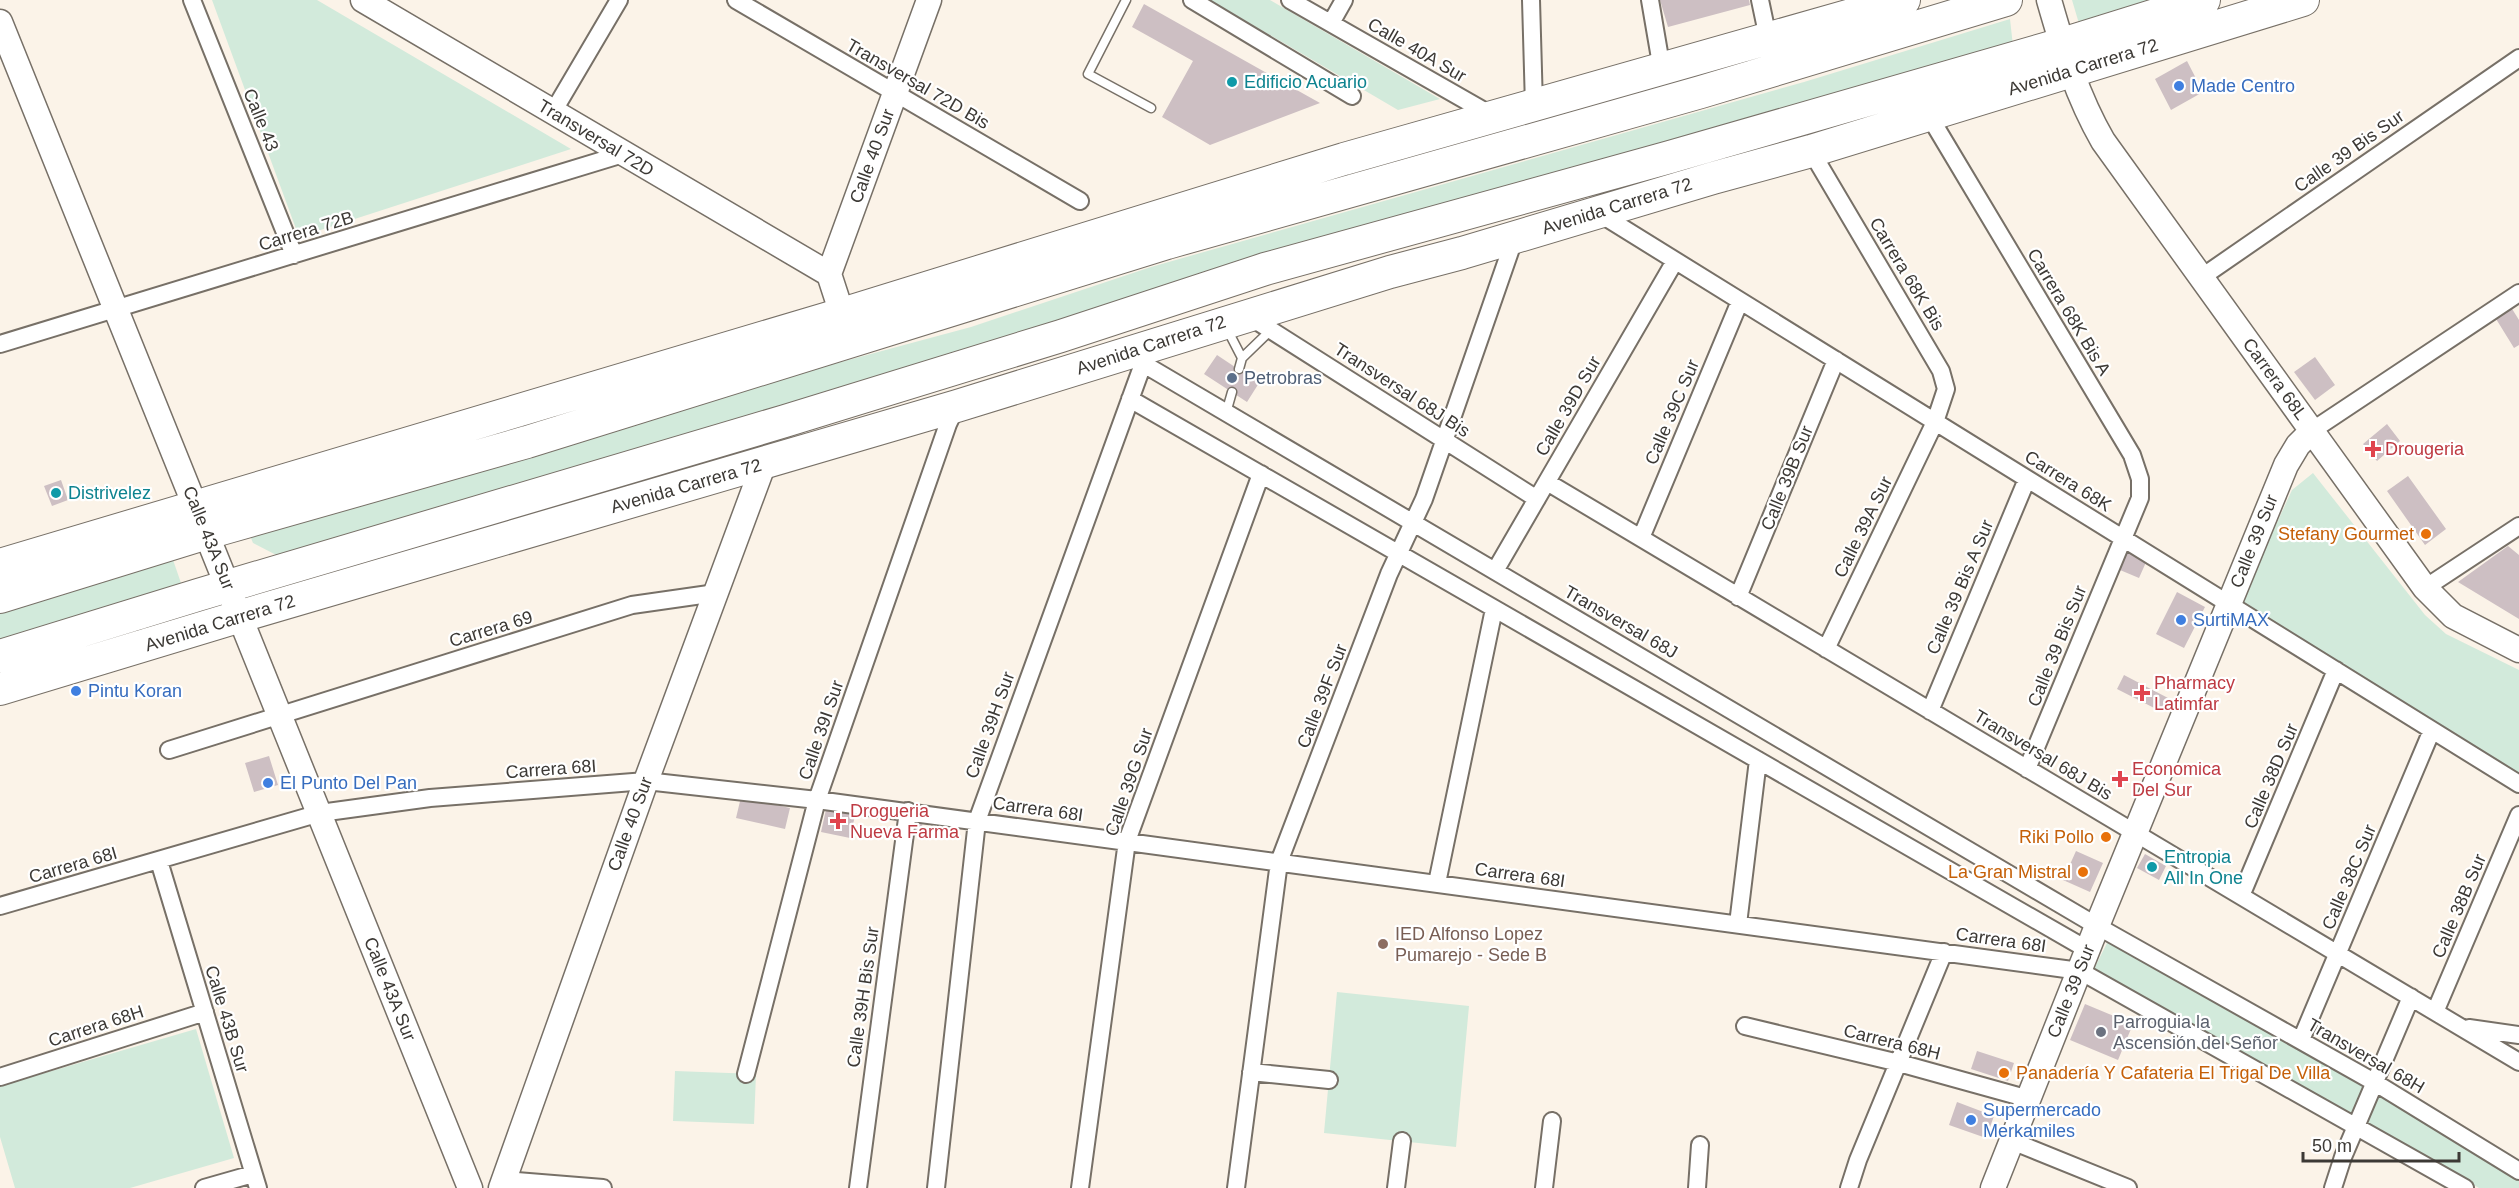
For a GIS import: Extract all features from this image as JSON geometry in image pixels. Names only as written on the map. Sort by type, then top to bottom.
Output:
[{"type":"highway","points":[[0,565],[527,442],[808,357],[1083,268],[1701,92],[2006,0]]},
{"type":"highway","name":"Avenida Carrera 72","points":[[0,689],[240,616],[469,551],[957,406],[1134,358],[1247,322],[1390,272],[1811,151],[1928,114],[2204,0]]},
{"type":"highway","name":"Avenida Carrera 72","points":[[0,656],[228,585],[611,474],[1061,336],[1223,282],[1377,238],[2066,58],[2303,0]]},
{"type":"highway","points":[[0,597],[202,519],[401,446],[842,314],[1344,159],[1662,70],[1886,3]]},
{"type":"highway","points":[[1701,92],[1768,38]]},
{"type":"highway","points":[[1377,238],[1462,253]]},
{"type":"highway","points":[[401,446],[527,442]]},
{"type":"highway","points":[[469,551],[611,474]]},
{"type":"street","name":"Calle 43","points":[[192,0],[294,255]]},
{"type":"street","name":"Transversal 72D","points":[[363,0],[829,274]]},
{"type":"street","points":[[553,112],[619,0]]},
{"type":"street","name":"Transversal 72D Bis","points":[[736,0],[1080,201]]},
{"type":"street","name":"Calle 40 Sur","points":[[829,274],[928,0]]},
{"type":"street","points":[[1192,0],[1352,96]]},
{"type":"street","name":"Calle 40A Sur","points":[[1290,0],[1494,117]]},
{"type":"street","points":[[1331,24],[1344,0]]},
{"type":"street","points":[[1531,0],[1534,106]]},
{"type":"street","points":[[1650,0],[1662,70]]},
{"type":"street","points":[[1760,0],[1768,38]]},
{"type":"street","points":[[2049,0],[2066,58]]},
{"type":"street","name":"Calle 43A Sur","points":[[0,22],[470,1188]]},
{"type":"street","name":"Carrera 68L","points":[[2066,58],[2082,103],[2103,141],[2425,588],[2453,616],[2519,650]]},
{"type":"street","name":"Calle 39 Bis Sur","points":[[2202,277],[2519,58]]},
{"type":"street","name":"Carrera 68K Bis A","points":[[1928,114],[2132,455],[2140,479],[2140,498],[2122,538]]},
{"type":"street","name":"Carrera 68K Bis","points":[[1811,151],[1941,371],[1946,389],[1935,422]]},
{"type":"street","name":"Carrera 72B","points":[[0,344],[623,154]]},
{"type":"street","name":"Carrera 68K","points":[[1597,212],[2519,784]]},
{"type":"street","name":"Calle 39F Sur","points":[[1236,1188],[1279,862],[1445,440],[1515,237]]},
{"type":"street","name":"Calle 39D Sur","points":[[1495,571],[1675,261]]},
{"type":"street","points":[[829,274],[842,314]]},
{"type":"street","name":"Calle 39 Sur","points":[[1994,1188],[2097,926],[2286,465],[2298,445],[2313,430],[2519,293]]},
{"type":"street","name":"Calle 39C Sur","points":[[1641,538],[1740,301]]},
{"type":"street","name":"Transversal 68J Bis","points":[[1247,322],[1445,440],[1537,499]]},
{"type":"street","name":"Calle 39H Sur","points":[[936,1188],[977,820],[1130,399],[1134,358]]},
{"type":"street","name":"Transversal 68J","points":[[1134,358],[2097,926]]},
{"type":"street","name":"Calle 39B Sur","points":[[1738,597],[1836,360]]},
{"type":"street","points":[[1130,399],[1758,760],[2355,1126],[2465,1188]]},
{"type":"street","name":"Calle 39I Sur","points":[[746,1074],[817,800],[948,424],[957,406]]},
{"type":"street","name":"Calle 39A Sur","points":[[1826,649],[1935,422]]},
{"type":"street","name":"Calle 40 Sur","points":[[503,1184],[646,781],[764,463]]},
{"type":"street","name":"Calle 39G Sur","points":[[1080,1188],[1127,841],[1261,474]]},
{"type":"street","name":"Calle 39 Bis A Sur","points":[[1930,711],[2026,479]]},
{"type":"street","name":"Transversal 68J Bis","points":[[1547,482],[2519,1062]]},
{"type":"street","points":[[2425,588],[2519,526]]},
{"type":"street","name":"Calle 39 Bis Sur","points":[[2027,769],[2122,538]]},
{"type":"street","name":"Carrera 69","points":[[170,750],[632,605],[716,593]]},
{"type":"street","points":[[1437,883],[1494,609]]},
{"type":"street","name":"Calle 38D Sur","points":[[2241,896],[2336,670]]},
{"type":"street","name":"Calle 38C Sur","points":[[2301,1040],[2432,730]]},
{"type":"street","points":[[1738,924],[1758,760]]},
{"type":"street","name":"Carrera 68I","points":[[0,906],[320,813],[430,798],[646,781],[977,820],[1944,952],[2084,961]]},
{"type":"street","name":"Calle 39H Bis Sur","points":[[858,1188],[908,811]]},
{"type":"street","name":"Calle 38B Sur","points":[[2435,1012],[2519,815]]},
{"type":"street","name":"Calle 43B Sur","points":[[159,861],[256,1181]]},
{"type":"street","name":"Transversal 68H","points":[[2097,926],[2374,1082],[2519,1171]]},
{"type":"street","points":[[1850,1188],[1858,1160],[1944,952]]},
{"type":"street","points":[[2333,1188],[2355,1126],[2411,997]]},
{"type":"street","name":"Carrera 68H","points":[[0,1077],[205,1012]]},
{"type":"street","name":"Carrera 68H","points":[[1745,1026],[1899,1063],[2029,1098]]},
{"type":"street","points":[[2461,1027],[2519,1035]]},
{"type":"street","points":[[1251,1072],[1329,1080]]},
{"type":"street","points":[[1545,1188],[1552,1121]]},
{"type":"street","points":[[1396,1188],[1402,1141]]},
{"type":"street","points":[[2012,1141],[2128,1188]]},
{"type":"street","points":[[1697,1188],[1701,1145]]},
{"type":"street","points":[[204,1188],[256,1181]]},
{"type":"street","points":[[503,1184],[603,1188]]},
{"type":"lane","points":[[1126,0],[1088,74],[1151,108]]},
{"type":"lane","points":[[1239,369],[1247,322]]},
{"type":"lane","points":[[1242,358],[1247,322]]},
{"type":"lane","points":[[1226,413],[1232,392]]},
{"type":"green space","points":[[212,0],[317,0],[571,149],[299,237]]},
{"type":"green space","points":[[1210,0],[1270,0],[1440,99],[1398,110]]},
{"type":"green space","points":[[2072,0],[2167,0],[2080,27]]},
{"type":"green space","points":[[2010,19],[2013,46],[282,558],[253,543],[249,533],[729,392],[971,327],[1151,267],[1804,82]]},
{"type":"green space","points":[[2313,473],[2425,615],[2446,634],[2519,670],[2519,776],[2240,603],[2292,490]]},
{"type":"green space","points":[[171,554],[182,586],[0,644],[0,610]]},
{"type":"green space","points":[[2109,939],[2519,1172],[2519,1188],[2479,1188],[2094,969]]},
{"type":"green space","points":[[1337,992],[1469,1006],[1456,1147],[1324,1133]]},
{"type":"green space","points":[[196,1029],[234,1158],[130,1188],[15,1188],[0,1137],[0,1086]]},
{"type":"green space","points":[[675,1071],[756,1074],[754,1124],[673,1121]]},
{"type":"building","points":[[1660,0],[1749,0],[1750,5],[1668,27]]},
{"type":"building","name":"Edificio Acuario","points":[[1144,4],[1320,103],[1210,145],[1162,117],[1193,61],[1132,27]]},
{"type":"building","name":"Made Centro","points":[[2187,61],[2203,92],[2171,110],[2155,79]]},
{"type":"building","points":[[2509,304],[2519,320],[2519,345],[2514,348],[2493,314]]},
{"type":"building","name":"Petrobras","points":[[1217,355],[1259,383],[1247,402],[1204,374]]},
{"type":"building","points":[[2315,357],[2335,385],[2315,400],[2294,372]]},
{"type":"building","points":[[2387,424],[2400,441],[2377,461],[2363,444]]},
{"type":"building","points":[[2408,476],[2446,529],[2425,545],[2387,491]]},
{"type":"building","name":"Distrivelez","points":[[61,480],[68,500],[52,506],[44,486]]},
{"type":"building","points":[[2508,546],[2519,555],[2519,619],[2458,582]]},
{"type":"building","points":[[2127,552],[2147,560],[2139,578],[2120,570]]},
{"type":"building","name":"SurtiMAX","points":[[2177,592],[2205,607],[2184,648],[2156,634]]},
{"type":"building","name":"Pharmacy Latimfar","points":[[2124,675],[2168,698],[2162,712],[2117,689]]},
{"type":"building","points":[[269,756],[278,785],[254,792],[245,763]]},
{"type":"building","points":[[741,797],[790,808],[785,829],[736,818]]},
{"type":"building","name":"Drogueria Nueva Farma","points":[[827,805],[856,811],[850,838],[821,832]]},
{"type":"building","points":[[911,818],[923,819],[921,836],[909,835]]},
{"type":"building","name":"La Gran Mistral","points":[[2076,851],[2103,863],[2090,892],[2063,880]]},
{"type":"building","name":"Entropia All In One","points":[[2145,854],[2166,866],[2159,880],[2137,868]]},
{"type":"building","name":"Parroguia la Ascensión del Señor","points":[[2085,1004],[2133,1024],[2118,1060],[2070,1040]]},
{"type":"building","points":[[1977,1051],[2014,1063],[2008,1081],[1971,1069]]},
{"type":"building","name":"Supermercado Merkamiles","points":[[1957,1102],[1994,1116],[1986,1138],[1949,1125]]},
{"type":"place","name":"Edificio Acuario","points":[[1232,82]]},
{"type":"place","name":"Made Centro","points":[[2179,86]]},
{"type":"place","name":"Petrobras","points":[[1232,378]]},
{"type":"place","name":"Drougeria","points":[[2373,449]]},
{"type":"place","name":"Distrivelez","points":[[56,493]]},
{"type":"place","name":"Stefany Gourmet","points":[[2426,534]]},
{"type":"place","name":"SurtiMAX","points":[[2181,620]]},
{"type":"place","name":"Pintu Koran","points":[[76,691]]},
{"type":"place","name":"Pharmacy Latimfar","points":[[2142,693]]},
{"type":"place","name":"Economica Del Sur","points":[[2120,779]]},
{"type":"place","name":"El Punto Del Pan","points":[[268,783]]},
{"type":"place","name":"Drogueria Nueva Farma","points":[[838,821]]},
{"type":"place","name":"Riki Pollo","points":[[2106,837]]},
{"type":"place","name":"Entropia All In One","points":[[2152,867]]},
{"type":"place","name":"La Gran Mistral","points":[[2083,872]]},
{"type":"place","name":"IED Alfonso Lopez Pumarejo - Sede B","points":[[1383,944]]},
{"type":"place","name":"Parroguia la Ascensión del Señor","points":[[2101,1032]]},
{"type":"place","name":"Panadería Y Cafateria El Trigal De Villa","points":[[2004,1073]]},
{"type":"place","name":"Supermercado Merkamiles","points":[[1971,1120]]}]
